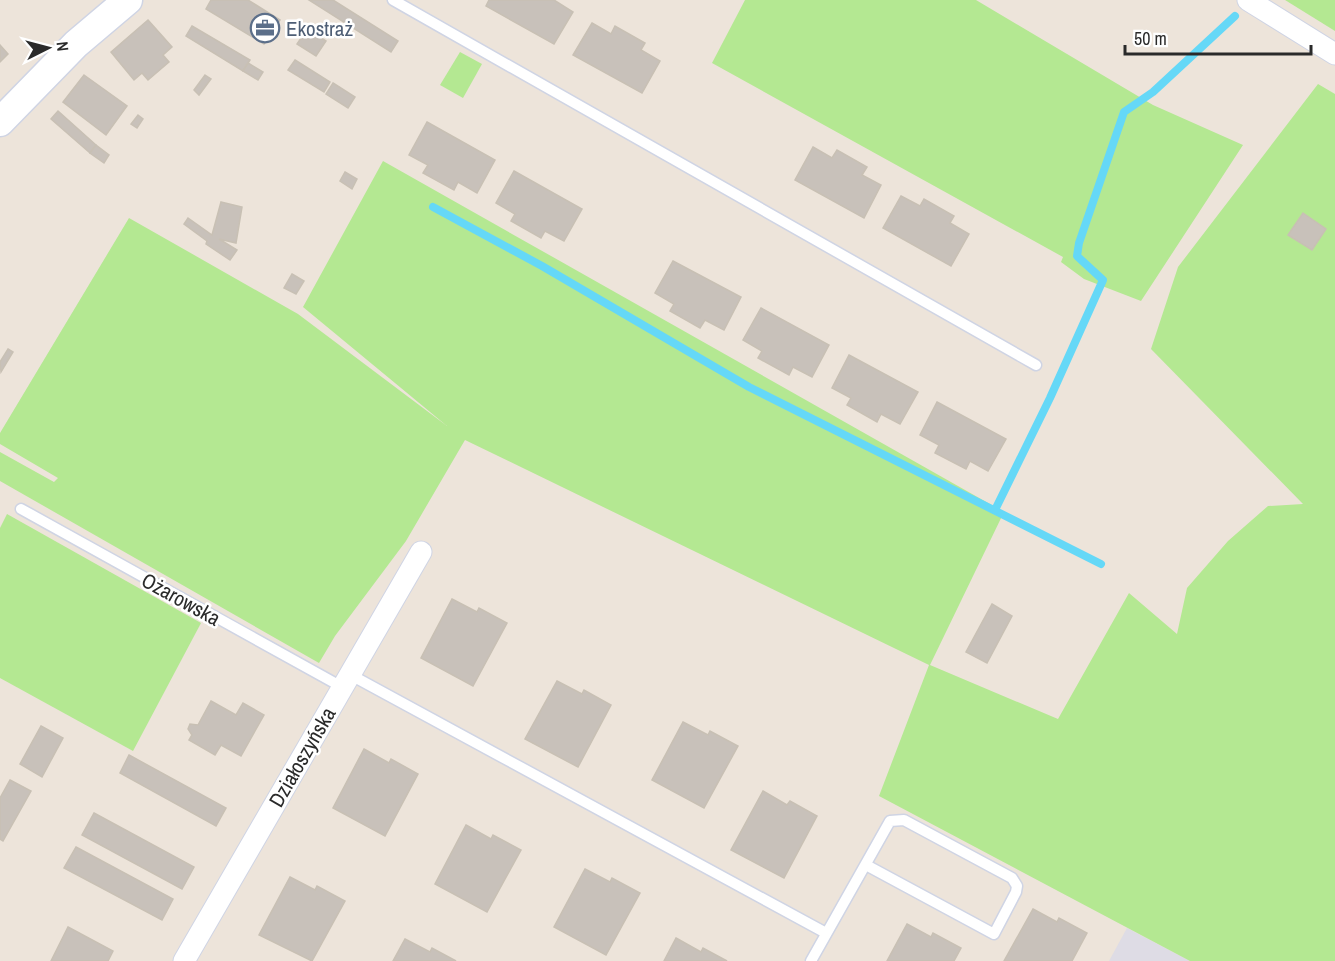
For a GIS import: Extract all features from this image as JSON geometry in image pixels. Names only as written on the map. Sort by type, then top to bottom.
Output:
[{"type":"street","points":[[0,122],[76,44],[128,0]]},
{"type":"street","points":[[1248,0],[1335,54]]},
{"type":"street","name":"Działoszyńska","points":[[189,959],[421,552]]},
{"type":"lane","points":[[393,0],[1036,365]]},
{"type":"lane","name":"Ożarowska","points":[[21,509],[826,933]]},
{"type":"lane","points":[[811,961],[890,821],[904,820],[1011,878],[1017,886],[994,934],[866,865]]},
{"type":"shaded area","points":[[1127,928],[1190,961],[1109,961]]},
{"type":"green space","points":[[745,0],[976,0],[1153,105],[1243,145],[1141,301],[1084,279],[1061,262],[1063,257],[712,63]]},
{"type":"green space","points":[[1285,0],[1335,0],[1335,31]]},
{"type":"green space","points":[[460,52],[482,64],[463,98],[440,85]]},
{"type":"green space","points":[[1318,84],[1335,94],[1335,961],[1190,961],[879,796],[929,665],[465,440],[406,541],[335,636],[319,663],[0,481],[0,452],[54,482],[58,478],[0,444],[0,433],[129,218],[298,314],[447,426],[303,307],[383,161],[1004,512],[930,665],[1058,719],[1129,593],[1177,634],[1187,588],[1228,541],[1268,506],[1303,504],[1151,349],[1178,267]]},
{"type":"green space","points":[[7,514],[201,623],[133,751],[0,678],[0,528]]},
{"type":"building","points":[[211,0],[248,0],[280,20],[264,44],[206,9]]},
{"type":"building","points":[[309,0],[333,0],[398,41],[391,52]]},
{"type":"building","points":[[489,0],[554,0],[573,12],[554,44],[486,6]]},
{"type":"building","points":[[148,20],[172,47],[163,55],[169,62],[148,80],[142,73],[134,80],[111,52]]},
{"type":"building","points":[[592,23],[611,34],[615,26],[645,43],[641,50],[660,61],[642,93],[573,55]]},
{"type":"building","points":[[192,26],[250,60],[243,71],[186,36]]},
{"type":"building","points":[[307,29],[326,41],[316,56],[297,44]]},
{"type":"building","points":[[0,45],[8,54],[0,62]]},
{"type":"building","points":[[295,60],[330,82],[324,92],[288,70]]},
{"type":"building","points":[[248,63],[263,72],[258,80],[243,71]]},
{"type":"building","points":[[84,75],[127,106],[106,135],[63,102]]},
{"type":"building","points":[[205,75],[211,79],[199,95],[194,90]]},
{"type":"building","points":[[333,83],[355,97],[348,108],[326,94]]},
{"type":"building","points":[[58,111],[96,145],[90,153],[51,119]]},
{"type":"building","points":[[138,115],[143,119],[137,128],[131,124]]},
{"type":"building","points":[[427,122],[495,160],[477,193],[458,182],[454,190],[423,173],[428,165],[409,155]]},
{"type":"building","points":[[96,145],[109,155],[104,163],[90,153]]},
{"type":"building","points":[[813,147],[832,158],[837,150],[867,167],[862,175],[881,185],[864,218],[795,180]]},
{"type":"building","points":[[514,171],[582,209],[564,241],[545,231],[541,238],[511,221],[515,214],[496,203]]},
{"type":"building","points":[[345,172],[357,179],[352,189],[340,181]]},
{"type":"building","points":[[901,196],[920,206],[924,199],[954,216],[950,223],[969,234],[951,266],[883,228]]},
{"type":"building","points":[[221,202],[242,207],[236,243],[219,239],[237,250],[230,260],[206,244],[207,241],[184,224],[188,218],[212,235]]},
{"type":"building","points":[[1303,213],[1326,229],[1312,250],[1288,235]]},
{"type":"building","points":[[673,261],[741,297],[724,330],[705,320],[700,328],[670,311],[674,304],[655,293]]},
{"type":"building","points":[[292,274],[304,281],[296,294],[284,288]]},
{"type":"building","points":[[761,308],[829,345],[812,377],[793,367],[789,375],[758,358],[762,351],[743,340]]},
{"type":"building","points":[[8,349],[13,352],[1,372],[0,362]]},
{"type":"building","points":[[849,355],[918,392],[900,424],[881,414],[877,422],[847,405],[851,398],[832,388]]},
{"type":"building","points":[[937,402],[1006,439],[988,471],[970,461],[966,469],[935,453],[939,445],[920,435]]},
{"type":"building","points":[[452,599],[477,612],[479,608],[507,623],[473,686],[421,658]]},
{"type":"building","points":[[992,604],[1012,616],[987,663],[966,652]]},
{"type":"building","points":[[557,681],[582,694],[584,690],[611,705],[578,767],[525,739]]},
{"type":"building","points":[[211,701],[236,715],[243,703],[264,715],[241,756],[221,745],[215,755],[189,740],[192,735],[188,729],[190,724],[198,725]]},
{"type":"building","points":[[683,722],[708,735],[710,731],[738,746],[704,808],[652,780]]},
{"type":"building","points":[[41,726],[63,738],[42,777],[20,764]]},
{"type":"building","points":[[364,749],[389,763],[391,759],[418,774],[385,836],[333,808]]},
{"type":"building","points":[[129,755],[226,808],[216,826],[120,773]]},
{"type":"building","points":[[10,780],[31,791],[3,841],[0,839],[0,798]]},
{"type":"building","points":[[763,791],[787,805],[790,801],[817,816],[784,878],[731,850]]},
{"type":"building","points":[[94,813],[194,867],[182,889],[82,835]]},
{"type":"building","points":[[466,825],[491,839],[493,835],[521,850],[487,912],[435,884]]},
{"type":"building","points":[[76,847],[173,899],[162,920],[64,868]]},
{"type":"building","points":[[585,869],[610,882],[612,878],[640,893],[606,955],[554,927]]},
{"type":"building","points":[[290,877],[315,890],[317,886],[345,901],[312,961],[259,935]]},
{"type":"building","points":[[1033,909],[1057,922],[1059,918],[1087,933],[1072,961],[1004,961]]},
{"type":"building","points":[[907,924],[931,937],[933,933],[961,948],[954,961],[887,961]]},
{"type":"building","points":[[68,927],[113,951],[108,961],[51,961]]},
{"type":"building","points":[[676,938],[701,952],[703,948],[727,961],[664,961]]},
{"type":"building","points":[[405,939],[430,952],[432,948],[456,961],[393,961]]},
{"type":"waterway","points":[[995,510],[1050,398],[1103,280],[1077,256],[1079,243],[1124,112],[1153,92],[1235,16]]},
{"type":"waterway","points":[[433,207],[542,266],[749,387],[1101,564]]},
{"type":"place","name":"Ekostraż","points":[[265,28]]}]
